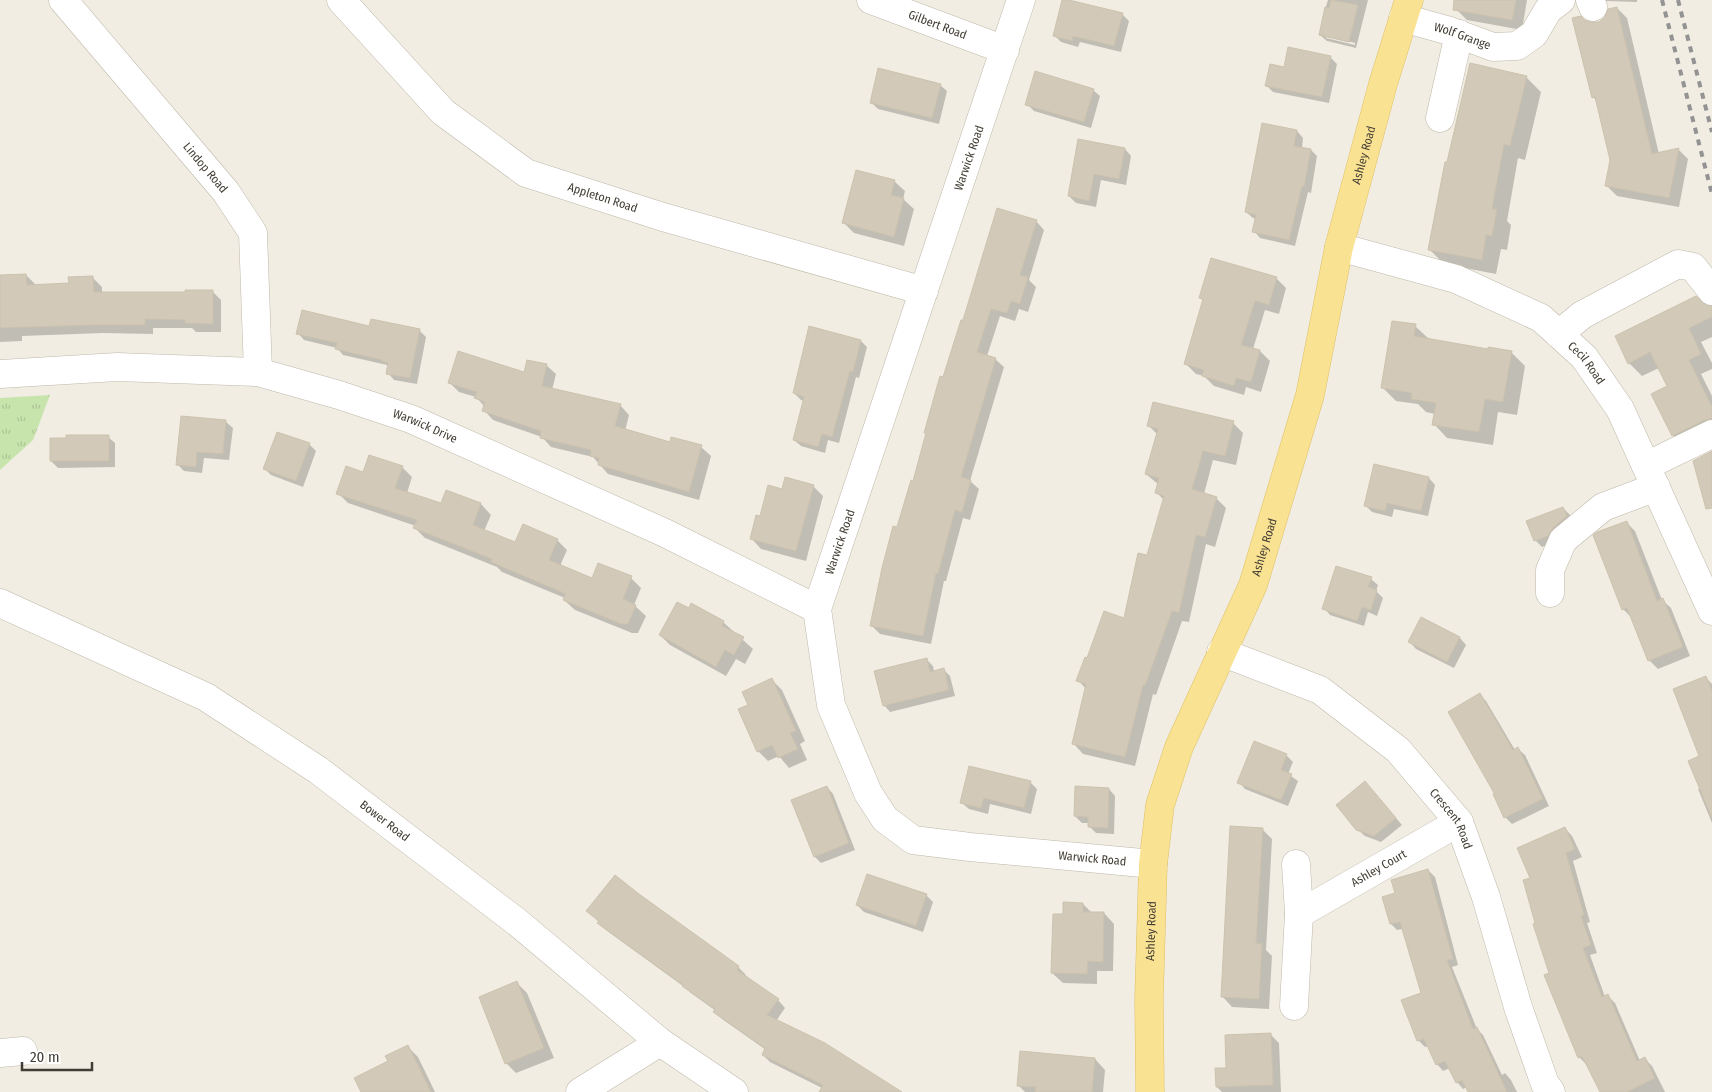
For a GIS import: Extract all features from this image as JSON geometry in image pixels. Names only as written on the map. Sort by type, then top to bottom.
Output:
[{"type":"main road","name":"Ashley Road","points":[[1150,1092],[1149,999],[1153,864],[1160,805],[1178,747],[1253,585],[1310,395],[1339,247],[1383,84],[1406,9]]},
{"type":"street","name":"Lindop Road","points":[[63,0],[226,192],[253,233],[258,372]]},
{"type":"street","name":"Appleton Road","points":[[341,0],[443,112],[526,173],[663,217],[924,291]]},
{"type":"street","name":"Gilbert Road","points":[[871,0],[1005,50]]},
{"type":"street","name":"Warwick Road","points":[[1021,0],[817,609],[832,705],[868,792],[885,819],[913,840],[1153,864]]},
{"type":"street","name":"Wolf Grange","points":[[1406,9],[1459,34],[1493,47],[1517,46],[1534,34],[1548,10],[1561,0]]},
{"type":"street","points":[[1440,118],[1459,34]]},
{"type":"street","name":"Cecil Road","points":[[1339,247],[1456,279],[1541,318],[1584,357],[1620,409],[1712,611]]},
{"type":"street","points":[[1559,334],[1582,314],[1678,264],[1693,267],[1712,291]]},
{"type":"street","name":"Warwick Drive","points":[[0,374],[116,367],[258,372],[339,395],[411,419],[665,533],[817,609]]},
{"type":"street","points":[[1550,593],[1550,570],[1563,540],[1603,507],[1651,477],[1712,434]]},
{"type":"street","name":"Bower Road","points":[[0,603],[206,698],[318,770],[517,922],[660,1042],[734,1092]]},
{"type":"street","name":"Crescent Road","points":[[1221,652],[1320,690],[1398,750],[1459,822],[1486,896],[1518,1007],[1545,1084],[1551,1092]]},
{"type":"street","name":"Ashley Court","points":[[1299,914],[1459,822]]},
{"type":"street","points":[[1294,1006],[1299,914],[1296,864]]},
{"type":"street","points":[[580,1092],[660,1042]]},
{"type":"green space","points":[[50,395],[33,440],[0,470],[0,398]]},
{"type":"building","points":[[1062,0],[1123,13],[1114,46],[1073,36],[1072,41],[1053,36]]},
{"type":"building","points":[[1331,0],[1358,5],[1349,42],[1319,35],[1325,7],[1329,8]]},
{"type":"building","points":[[1454,0],[1516,0],[1512,20],[1453,10]]},
{"type":"building","points":[[1617,7],[1652,154],[1679,148],[1669,198],[1605,186],[1610,160],[1595,97],[1592,98],[1572,18],[1581,16],[1584,20],[1599,22],[1605,17],[1608,9]]},
{"type":"building","points":[[1288,47],[1331,56],[1322,97],[1265,86],[1270,64],[1284,67]]},
{"type":"building","points":[[1470,63],[1527,76],[1510,146],[1504,144],[1492,209],[1497,209],[1492,236],[1486,235],[1482,260],[1428,250],[1445,162],[1447,162]]},
{"type":"building","points":[[878,68],[941,84],[932,118],[870,103]]},
{"type":"building","points":[[1035,71],[1094,89],[1084,122],[1025,105]]},
{"type":"building","points":[[1262,123],[1297,130],[1294,146],[1311,149],[1304,187],[1302,186],[1289,240],[1252,232],[1256,215],[1245,212]]},
{"type":"building","points":[[1078,139],[1125,148],[1119,179],[1094,174],[1089,201],[1068,196]]},
{"type":"building","points":[[856,170],[895,180],[891,195],[904,198],[894,237],[842,223]]},
{"type":"building","points":[[997,208],[1037,220],[1020,275],[1028,277],[1020,304],[1011,301],[1007,313],[991,309],[977,352],[996,358],[961,477],[971,480],[962,512],[955,510],[938,574],[936,573],[923,636],[870,626],[893,526],[897,527],[911,480],[913,481],[940,376],[943,377],[961,320],[963,320]]},
{"type":"building","points":[[1211,258],[1277,277],[1269,305],[1255,301],[1241,345],[1260,350],[1251,382],[1236,378],[1234,386],[1202,376],[1204,370],[1184,364],[1203,299],[1199,298]]},
{"type":"building","points":[[26,274],[27,285],[69,283],[68,277],[93,276],[94,292],[185,292],[185,290],[213,290],[213,324],[185,323],[185,320],[145,319],[145,325],[0,328],[0,275]]},
{"type":"building","points":[[1696,296],[1706,305],[1712,306],[1712,317],[1689,328],[1701,354],[1689,360],[1712,407],[1712,419],[1705,420],[1672,436],[1651,394],[1667,386],[1650,352],[1628,364],[1615,336]]},
{"type":"building","points":[[302,310],[369,326],[371,319],[420,329],[410,378],[386,374],[388,363],[382,360],[335,349],[337,343],[296,334]]},
{"type":"building","points":[[1392,321],[1416,324],[1414,336],[1488,349],[1488,347],[1512,351],[1503,402],[1485,399],[1479,432],[1432,425],[1436,403],[1411,399],[1412,393],[1381,388]]},
{"type":"building","points":[[809,326],[861,340],[853,372],[850,371],[832,437],[822,434],[818,447],[793,440],[804,397],[793,393]]},
{"type":"building","points":[[458,351],[524,372],[527,360],[547,364],[542,386],[621,404],[615,426],[670,442],[671,437],[702,445],[689,492],[598,465],[599,458],[590,456],[591,450],[540,438],[541,431],[482,411],[485,402],[474,398],[477,392],[448,383]]},
{"type":"building","points":[[1153,402],[1234,421],[1225,456],[1203,451],[1192,489],[1217,497],[1205,537],[1196,535],[1179,613],[1172,611],[1145,686],[1143,685],[1125,757],[1072,744],[1086,684],[1076,681],[1085,657],[1087,658],[1104,611],[1124,618],[1138,553],[1147,555],[1164,496],[1155,493],[1159,478],[1145,474],[1158,429],[1147,426]]},
{"type":"building","points":[[181,416],[226,420],[223,454],[197,452],[196,467],[176,465]]},
{"type":"building","points":[[277,432],[310,443],[296,481],[263,469]]},
{"type":"building","points":[[66,435],[109,435],[109,461],[50,461],[50,438],[66,438]]},
{"type":"building","points":[[1712,451],[1712,508],[1706,509],[1693,461]]},
{"type":"building","points":[[369,455],[403,466],[395,488],[441,503],[446,490],[481,503],[473,525],[515,542],[523,524],[558,539],[549,560],[592,578],[598,563],[632,576],[623,599],[636,605],[628,624],[621,624],[563,600],[566,594],[491,562],[492,559],[413,528],[417,520],[336,494],[346,466],[363,472]]},
{"type":"building","points":[[1374,464],[1429,477],[1421,511],[1387,503],[1385,511],[1364,506]]},
{"type":"building","points":[[785,477],[814,485],[796,551],[750,539],[756,515],[760,516],[768,485],[782,489]]},
{"type":"building","points":[[1563,507],[1567,516],[1553,528],[1548,536],[1534,541],[1526,521]]},
{"type":"building","points":[[1627,521],[1657,601],[1663,598],[1683,647],[1648,661],[1627,608],[1622,610],[1593,535]]},
{"type":"building","points":[[1336,566],[1372,577],[1368,587],[1377,590],[1371,610],[1362,607],[1357,621],[1322,609]]},
{"type":"building","points":[[677,602],[689,608],[691,603],[724,621],[722,626],[744,637],[734,655],[725,650],[716,667],[659,635]]},
{"type":"building","points":[[1421,617],[1460,637],[1447,662],[1408,642]]},
{"type":"building","points":[[927,658],[930,672],[944,668],[949,690],[883,706],[874,671]]},
{"type":"building","points":[[1706,676],[1712,691],[1712,818],[1688,761],[1699,756],[1673,689]]},
{"type":"building","points":[[772,678],[796,731],[790,733],[798,749],[778,758],[772,745],[757,752],[738,709],[748,705],[742,692]]},
{"type":"building","points":[[1480,693],[1513,750],[1518,747],[1543,799],[1504,818],[1494,793],[1448,712]]},
{"type":"building","points":[[1254,741],[1287,754],[1281,770],[1292,774],[1281,800],[1237,783]]},
{"type":"building","points":[[969,766],[1031,781],[1024,808],[984,798],[981,808],[960,803]]},
{"type":"building","points":[[1365,781],[1396,818],[1374,836],[1356,830],[1336,805]]},
{"type":"building","points":[[827,786],[849,843],[814,857],[791,800]]},
{"type":"building","points":[[1075,786],[1109,788],[1108,828],[1088,827],[1088,817],[1074,816]]},
{"type":"building","points":[[1230,826],[1263,828],[1256,943],[1262,944],[1259,999],[1221,997]]},
{"type":"building","points":[[1565,827],[1575,849],[1566,853],[1584,915],[1581,916],[1591,945],[1583,948],[1602,997],[1608,994],[1637,1061],[1645,1057],[1655,1078],[1627,1092],[1600,1092],[1582,1056],[1578,1058],[1544,975],[1549,973],[1533,924],[1535,923],[1523,880],[1530,878],[1517,848]]},
{"type":"building","points":[[1428,869],[1453,959],[1447,960],[1473,1029],[1477,1027],[1507,1092],[1468,1092],[1462,1080],[1456,1083],[1445,1061],[1436,1065],[1424,1039],[1417,1041],[1401,1000],[1421,993],[1400,922],[1390,924],[1382,897],[1395,893],[1391,880]]},
{"type":"building","points":[[867,874],[927,894],[916,926],[856,905]]},
{"type":"building","points":[[615,875],[739,966],[737,970],[779,999],[767,1015],[825,1043],[902,1092],[819,1092],[823,1085],[762,1055],[765,1048],[713,1012],[715,1009],[597,923],[599,921],[586,911]]},
{"type":"building","points":[[1063,902],[1083,903],[1083,912],[1104,912],[1103,962],[1088,961],[1087,974],[1051,973],[1053,914],[1063,914]]},
{"type":"building","points":[[517,981],[544,1048],[505,1064],[479,997]]},
{"type":"building","points":[[1271,1033],[1273,1085],[1216,1087],[1215,1068],[1226,1068],[1225,1035]]},
{"type":"building","points":[[408,1045],[431,1092],[361,1092],[354,1078],[388,1061],[385,1056]]},
{"type":"building","points":[[1020,1051],[1095,1058],[1092,1092],[1035,1092],[1036,1087],[1017,1086]]},
{"type":"railway","points":[[1662,0],[1712,194]]},
{"type":"railway","points":[[1678,0],[1712,132]]}]
